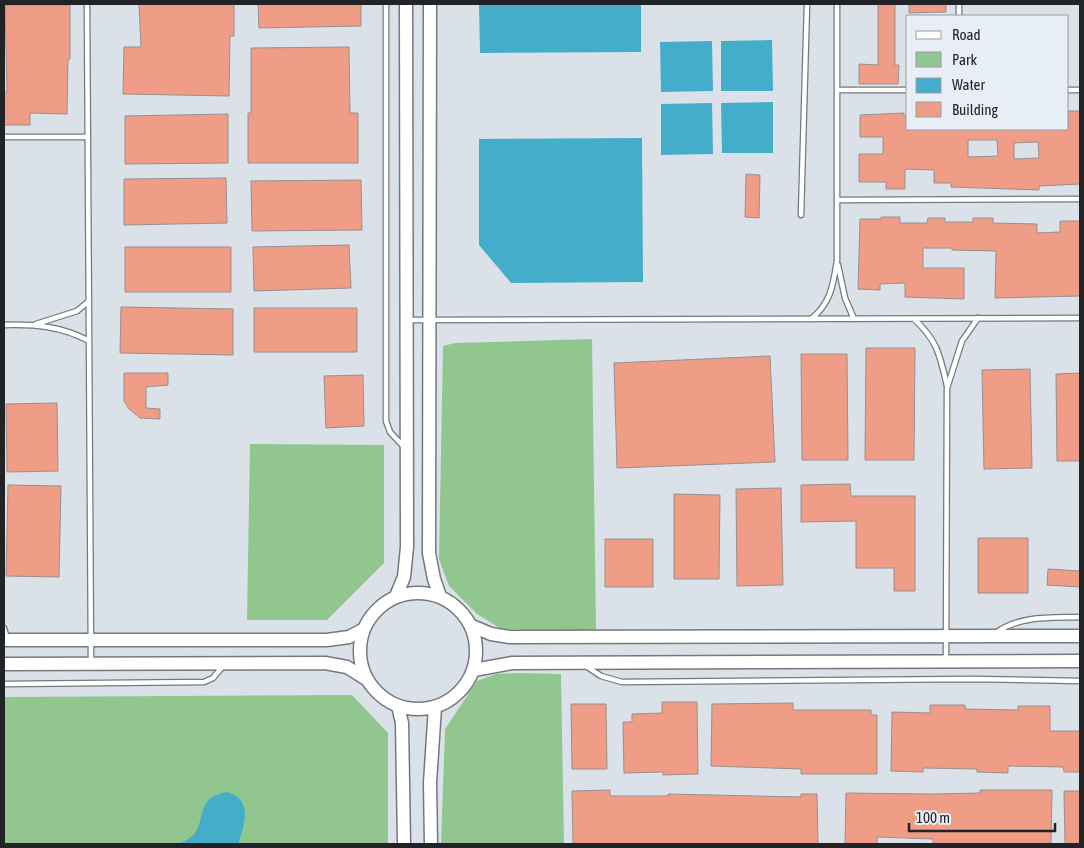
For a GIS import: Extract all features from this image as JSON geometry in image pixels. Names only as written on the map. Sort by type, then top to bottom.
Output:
[{"type":"street","points":[[396,596],[404,577],[407,547],[406,4]]},
{"type":"street","points":[[430,4],[429,553],[434,579],[440,596]]},
{"type":"street","points":[[4,664],[325,663],[347,667],[366,678],[379,695],[398,706],[416,710],[435,707],[459,693],[474,670],[477,648],[472,626],[459,608],[440,596],[418,592],[396,596],[382,604],[371,615],[364,629],[360,654],[366,678]]},
{"type":"street","points":[[472,626],[491,634],[510,637],[946,638],[1080,636]]},
{"type":"street","points":[[5,636],[90,641],[327,640],[349,637],[364,629]]},
{"type":"street","points":[[474,670],[512,663],[1080,661]]},
{"type":"street","points":[[398,706],[402,723],[404,844]]},
{"type":"street","points":[[430,844],[431,752],[435,707]]},
{"type":"lane","points":[[87,4],[90,664]]},
{"type":"lane","points":[[386,4],[386,421],[390,432],[407,449]]},
{"type":"lane","points":[[801,215],[807,4]]},
{"type":"lane","points":[[811,319],[819,312],[830,296],[837,261],[838,4]]},
{"type":"lane","points":[[838,90],[906,90]]},
{"type":"lane","points":[[4,137],[88,137]]},
{"type":"lane","points":[[838,200],[1080,199]]},
{"type":"lane","points":[[837,261],[845,298],[854,319]]},
{"type":"lane","points":[[35,324],[77,311],[89,301]]},
{"type":"lane","points":[[947,388],[962,342],[978,318]]},
{"type":"lane","points":[[407,320],[1080,318]]},
{"type":"lane","points":[[914,319],[930,334],[939,349],[947,388],[946,662]]},
{"type":"lane","points":[[4,325],[35,324],[74,332],[89,341]]},
{"type":"lane","points":[[989,637],[1017,622],[1029,619],[1080,617]]},
{"type":"lane","points":[[4,684],[204,682],[213,678],[225,663]]},
{"type":"lane","points":[[582,663],[601,676],[622,682],[972,679],[1080,681]]},
{"type":"green space","points":[[592,339],[596,631],[501,629],[477,614],[449,586],[439,559],[443,346],[455,343]]},
{"type":"green space","points":[[250,444],[384,445],[384,563],[327,620],[247,620]]},
{"type":"green space","points":[[496,674],[561,674],[564,844],[441,844],[445,729],[477,681]]},
{"type":"green space","points":[[352,695],[388,733],[388,844],[4,844],[4,697]]},
{"type":"water","points":[[479,4],[641,4],[641,52],[480,53]]},
{"type":"water","points":[[772,40],[773,91],[721,91],[721,41]]},
{"type":"water","points":[[712,41],[713,91],[661,92],[660,42]]},
{"type":"water","points":[[773,102],[773,153],[722,153],[721,103]]},
{"type":"water","points":[[712,103],[713,154],[661,155],[661,104]]},
{"type":"water","points":[[642,138],[643,282],[511,283],[479,245],[479,139]]},
{"type":"water","points":[[227,792],[241,800],[244,807],[243,829],[238,844],[177,844],[189,839],[196,832],[207,802],[215,796]]},
{"type":"building","points":[[139,4],[234,4],[234,36],[230,36],[229,96],[123,94],[124,47],[141,47]]},
{"type":"building","points":[[258,4],[361,4],[361,26],[259,28]]},
{"type":"building","points":[[878,4],[895,4],[895,65],[899,65],[898,84],[859,84],[859,64],[878,65]]},
{"type":"building","points":[[909,4],[946,4],[946,12],[909,13]]},
{"type":"building","points":[[5,5],[70,5],[67,114],[30,113],[30,125],[4,125],[4,92],[7,92]]},
{"type":"building","points":[[349,47],[350,113],[358,113],[358,163],[248,163],[248,113],[251,113],[251,48]]},
{"type":"building","points":[[1069,111],[1080,111],[1080,184],[1039,186],[1039,190],[951,187],[951,183],[934,183],[934,170],[905,169],[905,189],[886,189],[886,182],[859,182],[859,154],[883,154],[883,137],[860,137],[860,115],[904,113],[904,116],[906,116],[906,130],[1069,130]],"holes":[[[968,140],[997,140],[998,156],[968,157]],[[1038,142],[1039,158],[1014,159],[1014,143]]]},
{"type":"building","points":[[228,114],[228,163],[125,164],[125,116]]},
{"type":"building","points":[[746,174],[760,175],[759,218],[745,217]]},
{"type":"building","points":[[226,178],[227,223],[124,225],[124,179]]},
{"type":"building","points":[[361,180],[362,230],[252,231],[251,181]]},
{"type":"building","points":[[881,217],[900,217],[900,223],[927,223],[928,218],[945,218],[945,222],[973,222],[973,218],[993,218],[993,223],[1037,224],[1037,233],[1060,232],[1060,221],[1080,221],[1080,296],[995,298],[996,251],[952,250],[952,248],[923,248],[923,268],[964,268],[964,299],[905,297],[905,283],[880,284],[880,290],[858,289],[860,219],[881,219]]},
{"type":"building","points":[[349,245],[351,288],[254,291],[253,247]]},
{"type":"building","points":[[125,247],[231,247],[231,292],[125,292]]},
{"type":"building","points":[[121,307],[233,309],[233,355],[120,353]]},
{"type":"building","points":[[254,308],[357,308],[357,352],[254,352]]},
{"type":"building","points":[[866,348],[915,348],[914,460],[865,460]]},
{"type":"building","points":[[801,354],[847,354],[848,460],[802,460]]},
{"type":"building","points":[[770,356],[775,462],[617,468],[614,363]]},
{"type":"building","points":[[1030,369],[1032,468],[984,469],[982,370]]},
{"type":"building","points":[[124,373],[168,373],[168,385],[146,387],[146,408],[160,409],[160,419],[140,418],[129,409],[124,401]]},
{"type":"building","points":[[1080,373],[1080,461],[1057,461],[1056,374]]},
{"type":"building","points":[[363,375],[364,426],[326,428],[324,376]]},
{"type":"building","points":[[57,403],[58,471],[7,472],[6,404]]},
{"type":"building","points":[[850,484],[851,496],[915,496],[915,591],[894,591],[894,568],[856,568],[856,521],[801,522],[801,485]]},
{"type":"building","points":[[8,485],[61,486],[59,577],[6,576]]},
{"type":"building","points":[[781,488],[783,585],[737,586],[736,489]]},
{"type":"building","points":[[674,494],[720,495],[719,579],[674,579]]},
{"type":"building","points":[[978,538],[1028,538],[1028,593],[978,593]]},
{"type":"building","points":[[605,539],[653,539],[653,587],[605,587]]},
{"type":"building","points":[[1048,569],[1080,571],[1080,587],[1047,585]]},
{"type":"building","points":[[662,702],[697,702],[698,774],[663,775],[663,772],[624,773],[623,722],[632,722],[632,714],[662,713]]},
{"type":"building","points":[[793,703],[793,710],[871,710],[871,715],[877,715],[877,774],[801,774],[801,769],[711,766],[712,704]]},
{"type":"building","points":[[571,704],[606,704],[607,769],[572,769]]},
{"type":"building","points":[[930,705],[965,705],[965,709],[1018,710],[1018,706],[1050,706],[1050,731],[1080,731],[1080,772],[1064,772],[1063,767],[1008,766],[1008,773],[977,772],[977,769],[923,768],[923,772],[891,771],[892,712],[930,713]]},
{"type":"building","points":[[610,790],[610,796],[668,796],[668,794],[801,797],[801,794],[817,794],[818,844],[573,844],[572,791]]},
{"type":"building","points":[[980,790],[1052,790],[1051,844],[933,844],[933,839],[877,837],[877,844],[845,844],[846,793],[980,793]]},
{"type":"building","points":[[1064,791],[1080,791],[1080,844],[1065,844]]}]
